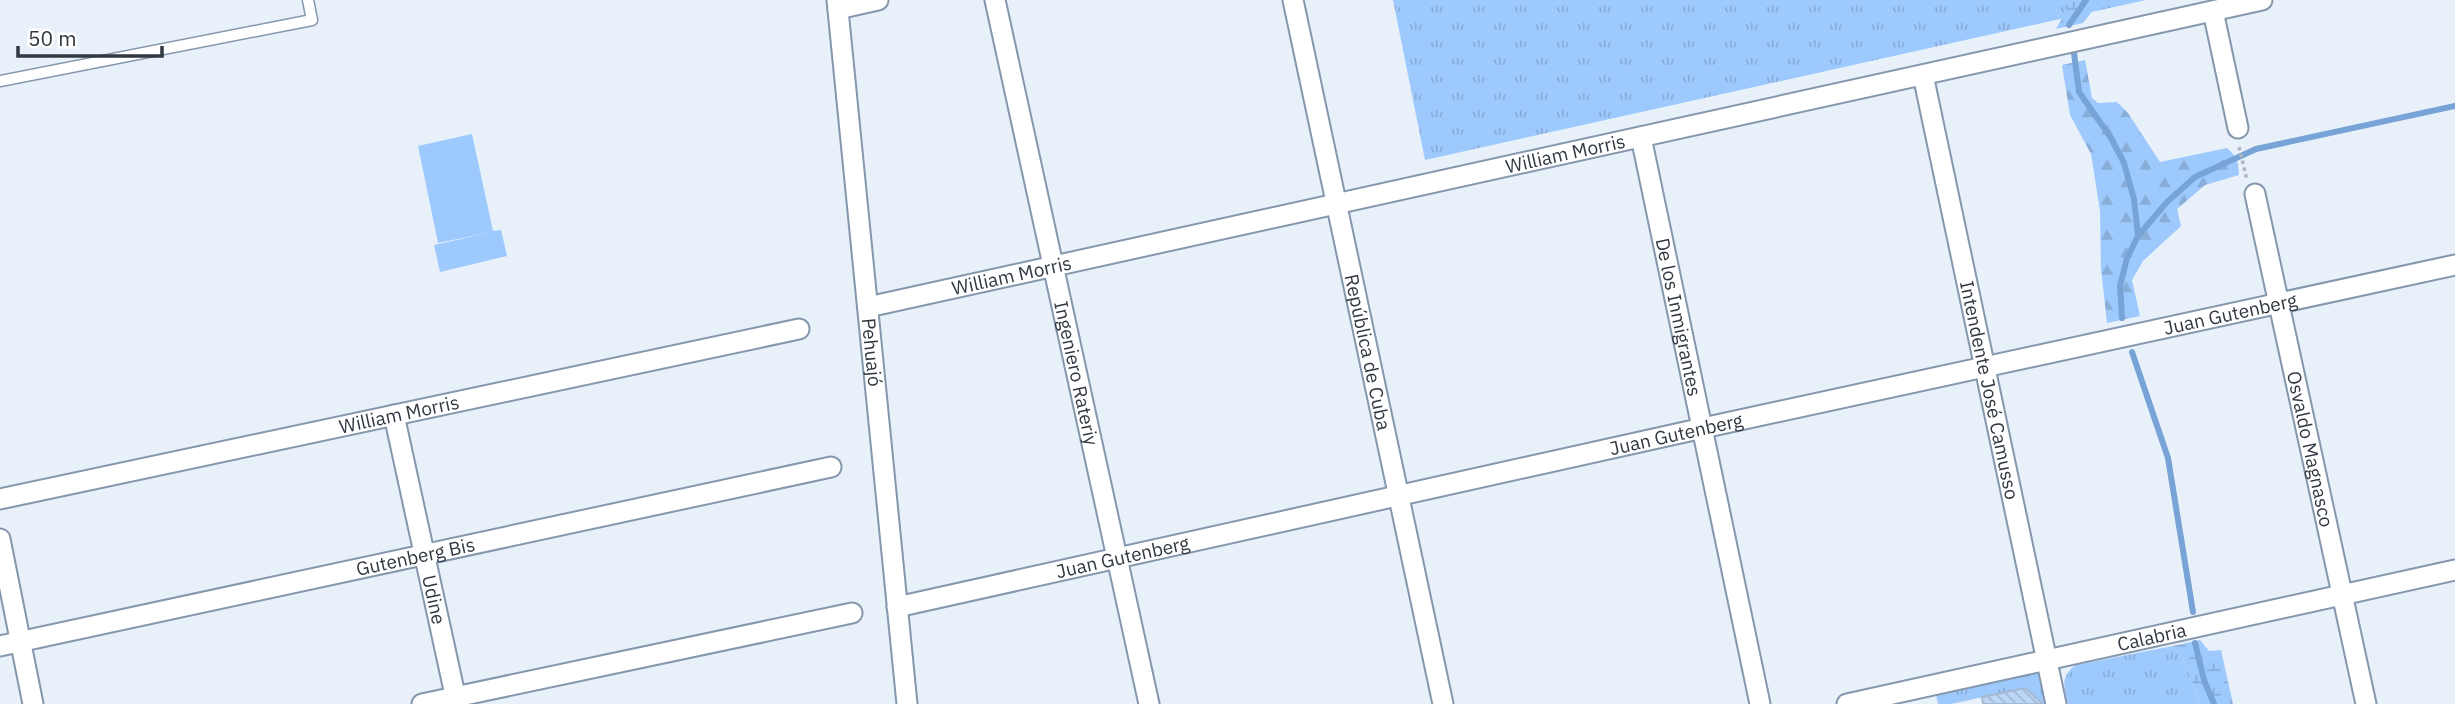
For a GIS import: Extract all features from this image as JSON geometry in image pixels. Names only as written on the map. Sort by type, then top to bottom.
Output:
[{"type":"street","points":[[838,4],[878,0]]},
{"type":"street","name":"Ingeniero Rateriy","points":[[995,0],[1149,704]]},
{"type":"street","name":"República de Cuba","points":[[1293,0],[1443,704]]},
{"type":"street","name":"William Morris","points":[[868,307],[2262,0]]},
{"type":"street","name":"Pehuajó","points":[[838,4],[907,704]]},
{"type":"street","points":[[2213,11],[2238,128]]},
{"type":"street","name":"Intendente José Camusso","points":[[1923,75],[2056,704]]},
{"type":"street","name":"De los Inmigrantes","points":[[1641,137],[1760,704]]},
{"type":"street","name":"Osvaldo Magnasco","points":[[2255,194],[2366,704]]},
{"type":"street","name":"Juan Gutenberg","points":[[897,607],[2455,265]]},
{"type":"street","name":"William Morris","points":[[0,499],[799,329]]},
{"type":"street","name":"Udine","points":[[394,415],[456,700]]},
{"type":"street","name":"Gutenberg Bis","points":[[0,646],[831,467]]},
{"type":"street","points":[[0,540],[33,704]]},
{"type":"street","name":"Calabria","points":[[1847,704],[2455,570]]},
{"type":"street","points":[[422,704],[456,700],[852,613]]},
{"type":"lane","points":[[0,81],[312,20],[307,0]]},
{"type":"path","points":[[2240,151],[2242,161]]},
{"type":"green space","points":[[1393,0],[2146,0],[1425,160]]},
{"type":"green space","points":[[2072,0],[2101,0],[2083,23],[2056,29]]},
{"type":"green space","points":[[2085,60],[2092,98],[2098,103],[2117,102],[2128,113],[2160,162],[2227,148],[2235,156],[2239,171],[2239,175],[2205,185],[2177,209],[2181,226],[2143,261],[2132,280],[2140,316],[2107,323],[2101,269],[2100,211],[2091,154],[2070,115],[2062,65]]},
{"type":"green space","points":[[472,134],[493,231],[501,230],[507,256],[440,272],[434,245],[492,232],[438,243],[418,146]]},
{"type":"green space","points":[[2200,640],[2209,651],[2221,650],[2233,704],[2200,704],[2182,656],[2173,646]]},
{"type":"green space","points":[[2173,646],[2182,656],[2200,704],[2068,704],[2065,678],[2076,665]]},
{"type":"green space","points":[[2035,673],[2042,675],[2051,704],[2036,704],[2034,695],[2025,688],[1951,704],[1938,704],[1936,695]]},
{"type":"building","points":[[2025,688],[2043,704],[1983,704],[1982,697]]},
{"type":"waterway","points":[[2069,25],[2086,0]]},
{"type":"waterway","points":[[2074,53],[2079,92],[2111,138],[2124,163],[2134,199],[2138,236],[2127,258],[2120,286],[2122,318]]},
{"type":"waterway","points":[[2138,236],[2167,202],[2195,177],[2256,149],[2455,106]]},
{"type":"waterway","points":[[2132,352],[2168,458],[2193,612]]},
{"type":"waterway","points":[[2195,643],[2204,680],[2214,704]]}]
